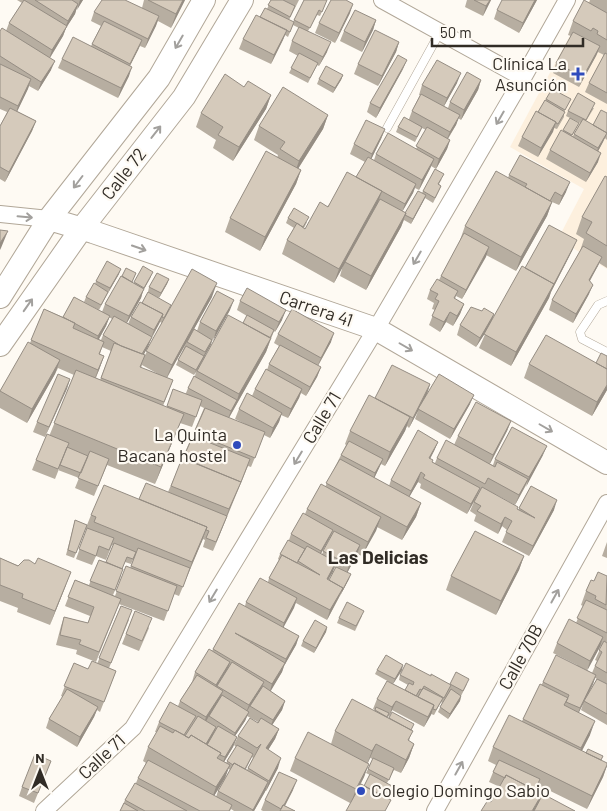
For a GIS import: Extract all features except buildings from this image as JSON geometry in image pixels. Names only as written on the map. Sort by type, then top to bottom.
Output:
[{"type":"main road","name":"Calle 72","points":[[0,296],[49,219],[158,78],[204,0]]},
{"type":"main road","name":"Calle 72","points":[[0,344],[82,228],[184,97],[242,0]]},
{"type":"main road","name":"Carrera 41","points":[[49,219],[82,228],[376,329],[607,463]]},
{"type":"street","points":[[382,0],[523,78]]},
{"type":"street","name":"Calle 71","points":[[44,811],[133,728],[376,329],[567,0]]},
{"type":"street","name":"Carrera 41","points":[[0,214],[49,219]]},
{"type":"street","name":"Calle 70B","points":[[435,811],[607,503]]},
{"type":"lane","points":[[387,128],[440,32]]},
{"type":"lane","points":[[607,302],[598,305],[580,332],[582,339],[607,352]]},
{"type":"shaded area","name":"Clínica La Asunción","points":[[589,0],[607,0],[607,269],[558,239],[584,189],[510,147]]},
{"type":"place","name":"Clínica La Asunción","points":[[578,74]]},
{"type":"place","name":"La Quinta Bacana hostel","points":[[237,445]]},
{"type":"place","name":"Colegio Domingo Sabio","points":[[361,791]]},
{"type":"district","name":"Las Delicias","points":[[378,557]]}]
